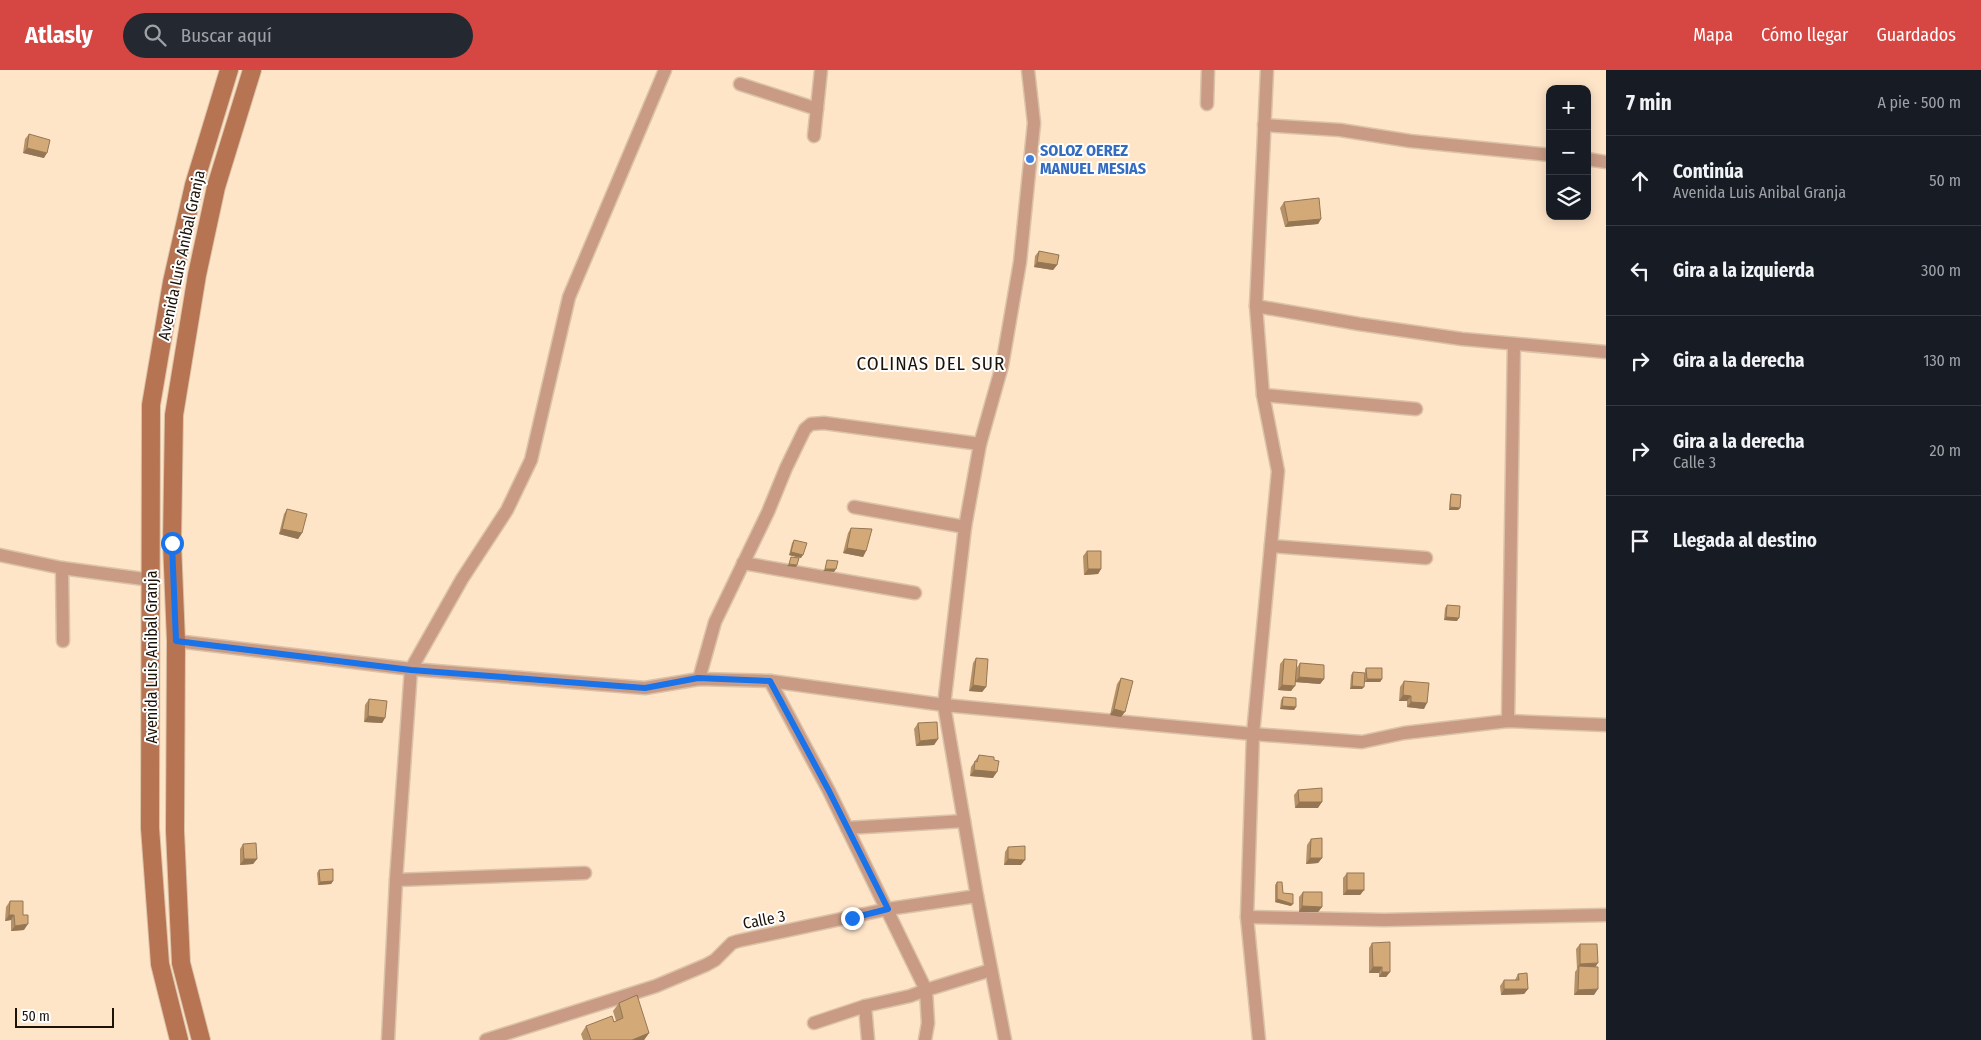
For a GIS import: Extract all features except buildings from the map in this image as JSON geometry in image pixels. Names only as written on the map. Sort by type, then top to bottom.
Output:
[{"type":"main road","name":"Avenida Luis Anibal Granja","points":[[178,1040],[160,964],[150,828],[151,405],[172,282],[194,185],[228,70]]},
{"type":"main road","name":"Avenida Luis Anibal Granja","points":[[200,1040],[182,963],[175,832],[176,641],[172,543],[174,415],[198,275],[216,187],[252,70]]},
{"type":"street","points":[[388,1040],[396,880],[411,670],[462,579],[507,510],[531,460],[569,297],[665,70]]},
{"type":"street","points":[[814,136],[821,70]]},
{"type":"street","points":[[1005,1040],[977,896],[944,705],[965,527],[980,444],[1002,366],[1020,262],[1034,123],[1028,70]]},
{"type":"street","points":[[1207,104],[1208,70]]},
{"type":"street","points":[[1259,1040],[1246,918],[1254,734],[1278,471],[1263,395],[1256,306],[1266,70]]},
{"type":"street","points":[[740,84],[817,109]]},
{"type":"street","points":[[1264,125],[1340,130],[1410,141],[1546,155]]},
{"type":"street","points":[[1591,160],[1606,162]]},
{"type":"street","points":[[1256,306],[1462,339],[1606,352]]},
{"type":"street","points":[[1508,721],[1514,344]]},
{"type":"street","points":[[1263,395],[1416,409]]},
{"type":"street","points":[[698,678],[715,622],[768,512],[797,444],[805,429],[811,424],[824,423],[980,444]]},
{"type":"street","points":[[854,506],[965,527]]},
{"type":"street","points":[[1271,546],[1426,558]]},
{"type":"street","points":[[0,555],[62,568],[151,580]]},
{"type":"street","points":[[744,563],[915,593]]},
{"type":"street","points":[[62,568],[63,641]]},
{"type":"street","points":[[176,641],[411,670],[645,688],[698,678],[770,681],[944,705],[1254,734],[1362,742],[1404,733],[1508,721],[1606,725]]},
{"type":"street","points":[[770,681],[888,909],[926,990],[928,1023],[925,1040]]},
{"type":"street","points":[[847,828],[964,822]]},
{"type":"street","points":[[396,880],[585,873]]},
{"type":"street","name":"Calle 3","points":[[486,1040],[656,986],[706,965],[732,943],[738,941],[888,909],[977,896]]},
{"type":"street","points":[[1246,918],[1384,920],[1606,915]]},
{"type":"street","points":[[814,1023],[865,1006],[910,996],[991,970]]},
{"type":"street","points":[[865,1006],[868,1040]]},
{"type":"place","name":"SOLOZ OEREZ MANUEL MESIAS","points":[[1030,159]]},
{"type":"district","name":"COLINAS DEL SUR","points":[[931,363]]},
{"type":"route","points":[[172,543],[176,641],[411,670],[645,688],[698,678],[770,681],[829,791],[888,909],[852,918]]}]
